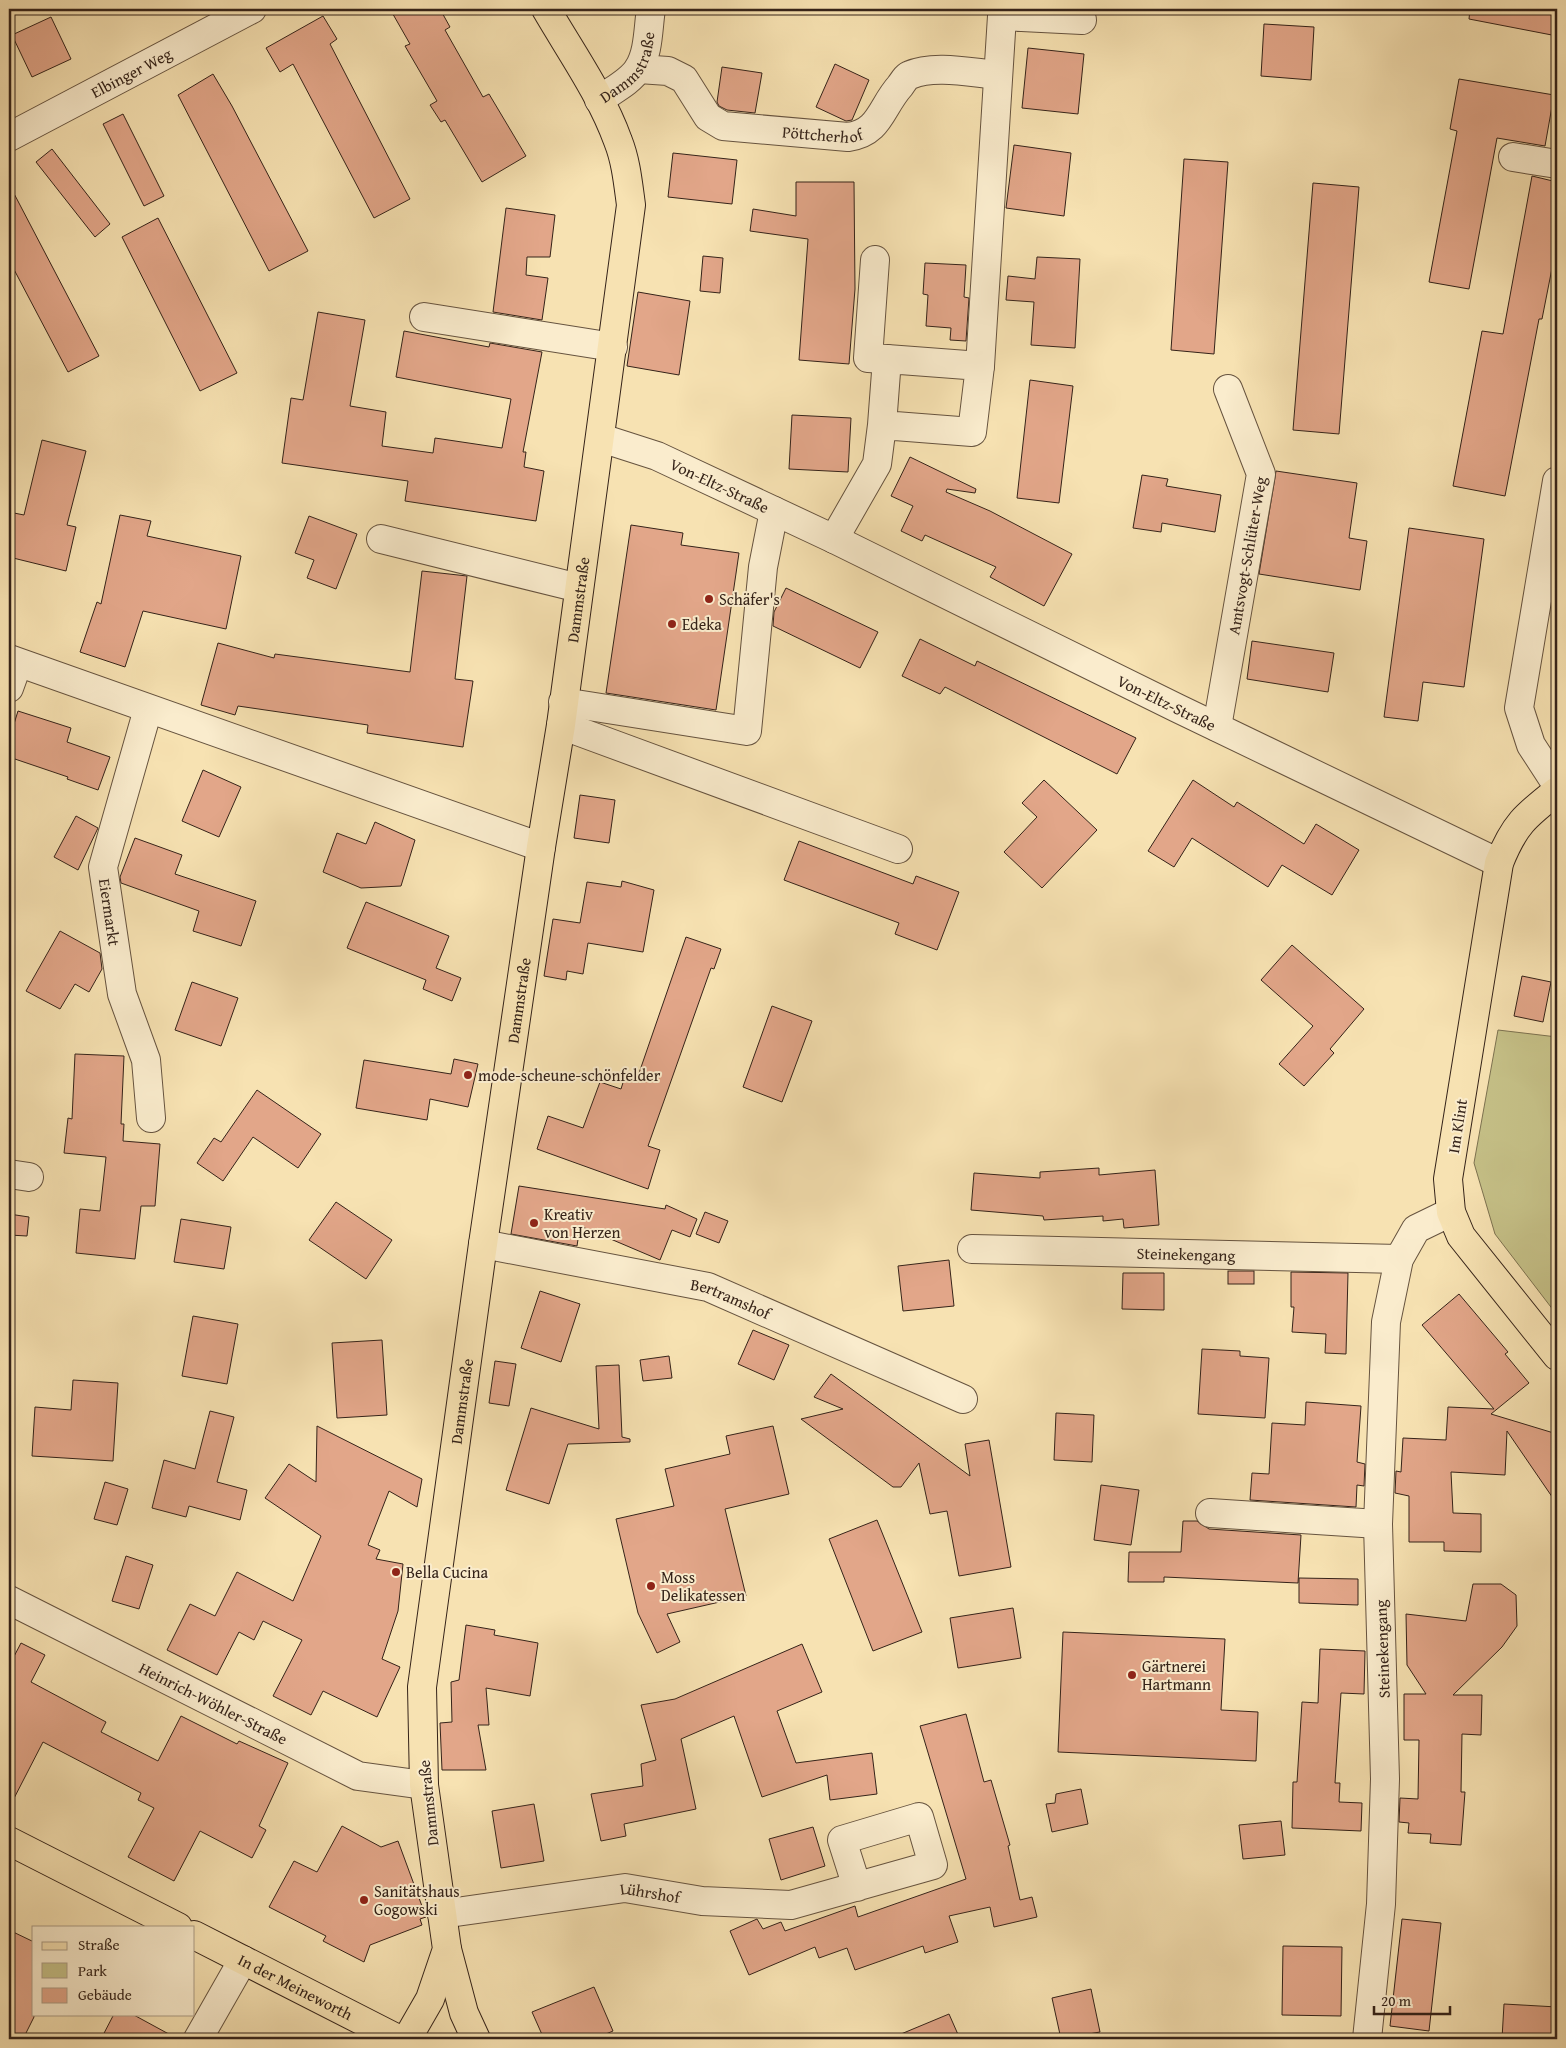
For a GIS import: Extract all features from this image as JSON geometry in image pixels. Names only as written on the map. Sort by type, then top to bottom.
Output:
[{"type":"main road","points":[[546,9],[599,100]]},
{"type":"main road","name":"Dammstraße","points":[[407,2039],[430,1998],[447,1949],[424,1785],[422,1687],[483,1244],[562,713],[631,205],[627,171],[619,142],[599,100]]},
{"type":"main road","name":"Im Klint","points":[[1557,791],[1526,815],[1510,836],[1499,863],[1448,1179],[1451,1212],[1461,1236],[1557,1356]]},
{"type":"main road","points":[[9,1841],[176,1926]]},
{"type":"main road","name":"In der Meineworth","points":[[195,1936],[398,2039]]},
{"type":"main road","points":[[447,1949],[464,2013],[476,2039]]},
{"type":"street","name":"Elbinger Weg","points":[[9,137],[252,9]]},
{"type":"street","name":"Dammstraße","points":[[599,100],[631,78],[639,69],[645,51],[651,9]]},
{"type":"street","points":[[882,425],[972,432],[980,366],[1002,16],[1082,20]]},
{"type":"street","name":"Pöttcherhof","points":[[639,69],[668,71],[684,79],[708,117],[723,126],[848,138],[860,136],[872,129],[892,95],[909,75],[938,69],[998,75]]},
{"type":"street","points":[[1512,157],[1557,164]]},
{"type":"street","points":[[875,260],[868,358],[980,366]]},
{"type":"street","points":[[424,317],[613,347]]},
{"type":"street","points":[[834,539],[877,464],[887,360]]},
{"type":"street","name":"Amtsvogt-Schlüter-Weg","points":[[1217,727],[1261,474],[1228,389]]},
{"type":"street","name":"Von-Eltz-Straße","points":[[600,438],[657,456],[834,539],[1499,863]]},
{"type":"street","points":[[1557,481],[1519,708],[1531,745],[1557,785]]},
{"type":"street","points":[[562,713],[747,731],[763,567],[774,511]]},
{"type":"street","points":[[381,539],[579,588]]},
{"type":"street","points":[[9,688],[13,661],[541,847]]},
{"type":"street","name":"Eiermarkt","points":[[148,709],[103,867],[122,994],[146,1060],[151,1118]]},
{"type":"street","points":[[562,713],[898,848]]},
{"type":"street","name":"Steinekengang","points":[[1367,2039],[1382,1904],[1385,1779],[1378,1524],[1386,1322],[1399,1259],[1416,1229],[1451,1212]]},
{"type":"street","name":"Bertramshof","points":[[483,1244],[708,1287],[963,1399]]},
{"type":"street","name":"Steinekengang","points":[[972,1249],[1399,1259]]},
{"type":"street","points":[[1210,1513],[1378,1524]]},
{"type":"street","name":"Heinrich-Wöhler-Straße","points":[[9,1600],[358,1776],[424,1785]]},
{"type":"street","name":"Lührshof","points":[[442,1914],[625,1888],[702,1901],[791,1905],[857,1887]]},
{"type":"street","points":[[198,2039],[243,1960]]},
{"type":"green space","points":[[1498,1030],[1557,1037],[1557,1315],[1495,1234],[1474,1163]]},
{"type":"building","points":[[390,9],[440,9],[450,27],[445,30],[483,97],[489,94],[526,156],[482,182],[445,120],[441,122],[430,105],[437,101],[405,46],[410,44]]},
{"type":"building","points":[[1470,9],[1557,9],[1557,36],[1469,19]]},
{"type":"building","points":[[323,16],[337,39],[330,44],[410,199],[374,218],[293,64],[280,72],[266,48]]},
{"type":"building","points":[[51,17],[71,59],[32,77],[12,35]]},
{"type":"building","points":[[1264,24],[1314,27],[1311,80],[1261,76]]},
{"type":"building","points":[[1028,48],[1084,54],[1078,114],[1022,108]]},
{"type":"building","points":[[835,64],[869,80],[852,120],[846,121],[816,107]]},
{"type":"building","points":[[722,67],[762,73],[755,113],[727,110],[719,106],[717,102]]},
{"type":"building","points":[[213,74],[232,106],[308,251],[269,271],[178,95]]},
{"type":"building","points":[[1459,79],[1554,95],[1545,146],[1497,138],[1469,289],[1429,282],[1457,131],[1450,129]]},
{"type":"building","points":[[123,114],[164,196],[144,206],[103,124]]},
{"type":"building","points":[[1014,145],[1071,153],[1064,216],[1006,208]]},
{"type":"building","points":[[52,149],[110,224],[95,237],[36,162]]},
{"type":"building","points":[[673,153],[737,160],[732,204],[668,197]]},
{"type":"building","points":[[1184,159],[1228,162],[1214,354],[1171,350]]},
{"type":"building","points":[[1532,176],[1557,182],[1553,206],[1557,206],[1557,243],[1542,319],[1539,319],[1505,496],[1453,486],[1482,331],[1503,334]]},
{"type":"building","points":[[796,182],[854,182],[855,289],[849,364],[799,360],[808,239],[750,231],[753,209],[796,216]]},
{"type":"building","points":[[1313,183],[1359,187],[1339,434],[1293,430]]},
{"type":"building","points":[[9,184],[99,356],[68,372],[9,260]]},
{"type":"building","points":[[506,208],[555,215],[550,257],[527,257],[526,275],[548,278],[542,320],[493,312]]},
{"type":"building","points":[[158,218],[237,373],[200,391],[122,237]]},
{"type":"building","points":[[703,256],[723,258],[720,293],[700,291]]},
{"type":"building","points":[[1037,257],[1080,259],[1075,348],[1031,345],[1034,302],[1006,300],[1008,276],[1035,279]]},
{"type":"building","points":[[925,263],[966,265],[964,297],[969,298],[966,341],[950,340],[951,328],[926,326],[928,295],[923,294]]},
{"type":"building","points":[[638,292],[690,301],[679,375],[627,366]]},
{"type":"building","points":[[318,312],[365,320],[350,406],[386,412],[382,446],[433,453],[435,438],[502,448],[511,399],[396,377],[404,331],[489,347],[490,343],[542,352],[523,452],[526,452],[524,467],[544,471],[536,521],[405,501],[408,481],[282,463],[291,398],[303,400]]},
{"type":"building","points":[[1030,380],[1073,386],[1059,503],[1017,498]]},
{"type":"building","points":[[792,415],[851,418],[848,472],[789,469]]},
{"type":"building","points":[[42,440],[86,451],[67,525],[76,527],[66,571],[9,557],[9,512],[24,515]]},
{"type":"building","points":[[910,457],[976,489],[975,493],[947,489],[946,492],[990,511],[1072,554],[1044,606],[990,577],[996,567],[925,535],[922,541],[901,531],[913,506],[891,496]]},
{"type":"building","points":[[1276,471],[1357,483],[1349,538],[1367,541],[1360,590],[1259,574]]},
{"type":"building","points":[[1142,475],[1168,479],[1166,486],[1221,495],[1215,532],[1162,523],[1161,532],[1133,528]]},
{"type":"building","points":[[120,515],[151,521],[147,536],[241,556],[226,629],[143,611],[125,667],[80,652],[97,602],[101,604]]},
{"type":"building","points":[[309,516],[357,534],[336,589],[307,578],[314,560],[295,553]]},
{"type":"building","name":"Edeka","points":[[631,525],[683,533],[681,545],[739,553],[716,710],[606,693]]},
{"type":"building","points":[[1409,528],[1484,539],[1464,687],[1423,682],[1418,721],[1384,717]]},
{"type":"building","points":[[422,571],[467,576],[455,679],[473,681],[463,747],[367,733],[368,725],[238,706],[235,715],[201,705],[218,643],[274,658],[275,654],[410,672]]},
{"type":"building","points":[[786,588],[878,632],[860,668],[773,626],[774,612]]},
{"type":"building","points":[[920,639],[975,666],[977,661],[1136,738],[1117,774],[945,687],[940,694],[902,676]]},
{"type":"building","points":[[1252,641],[1334,653],[1328,692],[1247,679]]},
{"type":"building","points":[[18,711],[71,728],[67,742],[110,757],[98,790],[67,779],[68,777],[9,757],[9,740]]},
{"type":"building","points":[[203,770],[241,787],[219,837],[182,821]]},
{"type":"building","points":[[1044,780],[1097,830],[1042,888],[1004,852],[1037,817],[1022,803]]},
{"type":"building","points":[[1193,780],[1234,807],[1237,802],[1304,844],[1316,824],[1359,850],[1332,895],[1282,865],[1268,887],[1192,838],[1174,867],[1148,851]]},
{"type":"building","points":[[580,795],[615,800],[609,843],[574,838]]},
{"type":"building","points":[[76,816],[98,828],[78,870],[54,857]]},
{"type":"building","points":[[375,822],[415,840],[401,886],[361,888],[323,872],[337,833],[366,844]]},
{"type":"building","points":[[135,838],[182,855],[175,874],[256,901],[241,946],[193,931],[199,911],[121,883],[120,877]]},
{"type":"building","points":[[799,841],[913,884],[916,876],[959,892],[937,950],[895,934],[899,923],[784,880]]},
{"type":"building","points":[[622,881],[654,890],[643,952],[588,943],[583,974],[567,971],[566,980],[544,976],[553,919],[580,923],[587,882],[621,887]]},
{"type":"building","points":[[366,902],[449,936],[436,968],[461,978],[452,1001],[423,989],[426,980],[347,948]]},
{"type":"building","points":[[60,931],[100,953],[102,969],[89,992],[75,984],[60,1009],[26,991]]},
{"type":"building","points":[[686,937],[721,949],[714,969],[711,968],[648,1146],[660,1150],[648,1189],[537,1149],[548,1116],[583,1128],[600,1082],[621,1089],[626,1073],[638,1076]]},
{"type":"building","points":[[1292,945],[1364,1009],[1330,1049],[1334,1053],[1304,1086],[1279,1064],[1313,1026],[1261,980]]},
{"type":"building","points":[[1522,976],[1551,982],[1543,1022],[1514,1016]]},
{"type":"building","points":[[192,982],[238,998],[221,1046],[175,1030]]},
{"type":"building","points":[[772,1006],[812,1021],[782,1102],[743,1087]]},
{"type":"building","points":[[75,1054],[124,1056],[121,1124],[124,1124],[123,1141],[160,1144],[155,1206],[141,1206],[135,1259],[76,1253],[80,1209],[100,1211],[106,1157],[64,1153],[68,1118],[72,1119]]},
{"type":"building","points":[[454,1059],[478,1064],[468,1107],[430,1099],[427,1120],[356,1108],[364,1060],[451,1074]]},
{"type":"building","points":[[257,1090],[321,1134],[298,1168],[253,1137],[223,1181],[197,1163],[214,1138],[221,1142]]},
{"type":"building","points":[[1099,1168],[1099,1175],[1155,1170],[1159,1225],[1124,1228],[1123,1219],[1103,1221],[1103,1216],[1044,1220],[1043,1216],[971,1210],[974,1173],[1040,1178],[1040,1172]]},
{"type":"building","points":[[519,1186],[665,1209],[666,1205],[697,1219],[690,1237],[672,1230],[660,1260],[580,1226],[577,1246],[511,1234]]},
{"type":"building","points":[[336,1202],[392,1240],[366,1279],[309,1240]]},
{"type":"building","points":[[705,1212],[728,1221],[719,1243],[696,1234]]},
{"type":"building","points":[[9,1214],[29,1217],[27,1236],[9,1235]]},
{"type":"building","points":[[181,1219],[231,1227],[224,1269],[174,1262]]},
{"type":"building","points":[[949,1260],[954,1306],[903,1311],[898,1266]]},
{"type":"building","points":[[1228,1271],[1254,1271],[1254,1284],[1228,1284]]},
{"type":"building","points":[[1291,1272],[1348,1273],[1346,1354],[1325,1353],[1326,1334],[1292,1332],[1294,1307],[1291,1307]]},
{"type":"building","points":[[1123,1273],[1164,1273],[1164,1310],[1122,1309]]},
{"type":"building","points":[[540,1291],[580,1304],[561,1362],[521,1348]]},
{"type":"building","points":[[1459,1294],[1508,1352],[1505,1354],[1529,1383],[1491,1414],[1557,1434],[1557,1504],[1507,1431],[1505,1475],[1451,1472],[1453,1513],[1481,1514],[1481,1552],[1444,1551],[1444,1542],[1409,1542],[1409,1496],[1395,1493],[1396,1471],[1401,1472],[1403,1438],[1446,1440],[1448,1407],[1494,1409],[1422,1325]]},
{"type":"building","points":[[193,1316],[238,1324],[227,1384],[182,1376]]},
{"type":"building","points":[[753,1330],[789,1345],[774,1380],[738,1364]]},
{"type":"building","points":[[382,1340],[387,1415],[337,1418],[332,1343]]},
{"type":"building","points":[[1202,1349],[1240,1351],[1240,1356],[1269,1358],[1265,1418],[1198,1414]]},
{"type":"building","points":[[669,1356],[672,1378],[643,1381],[640,1360]]},
{"type":"building","points":[[495,1361],[516,1364],[509,1406],[489,1403]]},
{"type":"building","points":[[619,1365],[622,1437],[630,1439],[630,1442],[568,1444],[549,1504],[506,1490],[531,1408],[599,1429],[596,1366]]},
{"type":"building","points":[[831,1374],[970,1476],[965,1444],[989,1440],[1011,1567],[959,1576],[947,1511],[930,1514],[919,1463],[901,1487],[893,1487],[801,1419],[843,1409],[814,1397]]},
{"type":"building","points":[[73,1380],[118,1383],[113,1461],[32,1456],[35,1407],[71,1410]]},
{"type":"building","points":[[1306,1402],[1361,1406],[1357,1462],[1365,1464],[1364,1486],[1357,1485],[1356,1507],[1250,1500],[1252,1473],[1269,1474],[1272,1423],[1305,1425]]},
{"type":"building","points":[[210,1411],[234,1417],[217,1482],[247,1490],[240,1520],[189,1506],[186,1517],[152,1508],[164,1460],[195,1469]]},
{"type":"building","points":[[1056,1413],[1094,1415],[1092,1462],[1054,1460]]},
{"type":"building","points":[[317,1426],[422,1479],[417,1507],[389,1491],[368,1545],[380,1550],[376,1559],[403,1564],[398,1611],[382,1659],[400,1667],[377,1717],[323,1691],[311,1715],[273,1696],[302,1640],[263,1621],[254,1640],[239,1632],[217,1675],[167,1650],[190,1604],[215,1616],[237,1572],[293,1601],[321,1536],[265,1498],[289,1464],[316,1482]]},
{"type":"building","points":[[773,1426],[789,1494],[725,1509],[746,1596],[667,1614],[680,1642],[657,1653],[638,1613],[616,1519],[674,1506],[665,1469],[730,1454],[726,1436]]},
{"type":"building","points":[[105,1482],[128,1489],[117,1525],[94,1519]]},
{"type":"building","points":[[1101,1485],[1139,1490],[1131,1545],[1094,1540]]},
{"type":"building","points":[[877,1520],[922,1632],[873,1651],[829,1539]]},
{"type":"building","points":[[1183,1521],[1197,1521],[1209,1529],[1301,1535],[1298,1583],[1164,1577],[1164,1582],[1128,1582],[1129,1552],[1181,1552]]},
{"type":"building","points":[[126,1556],[153,1565],[139,1609],[112,1601]]},
{"type":"building","points":[[1299,1578],[1358,1579],[1358,1605],[1299,1603]]},
{"type":"building","points":[[1473,1584],[1501,1584],[1516,1595],[1517,1626],[1502,1647],[1453,1695],[1482,1695],[1481,1735],[1462,1734],[1461,1792],[1465,1792],[1461,1845],[1430,1843],[1431,1834],[1408,1833],[1409,1823],[1399,1822],[1400,1798],[1418,1799],[1419,1740],[1404,1740],[1404,1694],[1426,1694],[1407,1665],[1406,1614],[1466,1621]]},
{"type":"building","points":[[1013,1608],[1021,1658],[958,1668],[950,1618]]},
{"type":"building","points":[[466,1625],[495,1630],[494,1635],[538,1643],[530,1696],[486,1688],[489,1725],[478,1725],[486,1770],[442,1770],[440,1723],[452,1722],[451,1682],[459,1680]]},
{"type":"building","points":[[1063,1632],[1225,1639],[1221,1710],[1258,1712],[1256,1761],[1058,1752]]},
{"type":"building","points":[[21,1643],[45,1655],[31,1682],[106,1722],[101,1732],[158,1761],[181,1716],[237,1744],[239,1741],[288,1763],[259,1826],[266,1830],[252,1858],[200,1831],[174,1881],[128,1857],[154,1808],[138,1800],[141,1793],[43,1742],[9,1808],[9,1666]]},
{"type":"building","points":[[802,1644],[822,1692],[777,1711],[796,1763],[872,1753],[877,1794],[830,1800],[827,1775],[762,1797],[734,1716],[681,1739],[696,1809],[624,1824],[626,1836],[601,1841],[591,1794],[643,1786],[641,1764],[656,1760],[641,1705],[675,1699]]},
{"type":"building","points":[[1320,1649],[1365,1651],[1364,1694],[1341,1693],[1335,1783],[1340,1783],[1339,1802],[1362,1803],[1361,1831],[1292,1828],[1293,1782],[1297,1782],[1302,1702],[1318,1703]]},
{"type":"building","points":[[966,1714],[984,1782],[991,1780],[1010,1845],[1008,1846],[1020,1900],[1032,1897],[1037,1917],[994,1927],[990,1907],[949,1916],[958,1942],[925,1953],[923,1946],[855,1970],[847,1948],[819,1958],[815,1947],[749,1975],[730,1931],[757,1919],[763,1929],[781,1922],[785,1931],[855,1906],[858,1917],[966,1879],[920,1726]]},
{"type":"building","points":[[1081,1789],[1088,1824],[1052,1832],[1046,1804],[1055,1803],[1056,1794]]},
{"type":"building","points":[[534,1804],[544,1861],[501,1868],[492,1811]]},
{"type":"building","points":[[1281,1821],[1285,1855],[1243,1859],[1239,1825]]},
{"type":"building","points":[[342,1826],[381,1847],[398,1841],[426,1917],[420,1919],[422,1925],[370,1945],[364,1962],[323,1941],[326,1936],[269,1907],[294,1861],[317,1872]]},
{"type":"building","points":[[813,1827],[825,1866],[781,1880],[769,1839]]},
{"type":"building","points":[[1402,1919],[1441,1923],[1429,2031],[1390,2026]]},
{"type":"building","points":[[9,1930],[32,1941],[32,2016],[34,2017],[23,2039],[9,2039]]},
{"type":"building","points":[[1283,1946],[1342,1947],[1341,2016],[1282,2015]]},
{"type":"building","points":[[594,1987],[613,2031],[594,2039],[544,2039],[532,2012]]},
{"type":"building","points":[[1091,1989],[1100,2032],[1061,2039],[1052,1998]]},
{"type":"building","points":[[1504,2004],[1557,2007],[1557,2039],[1502,2039]]},
{"type":"building","points":[[949,2014],[960,2039],[889,2039]]},
{"type":"building","points":[[113,2016],[136,2016],[178,2039],[101,2039]]},
{"type":"place","name":"Schäfer's","points":[[709,599]]},
{"type":"place","name":"Edeka","points":[[672,624]]},
{"type":"place","name":"mode-scheune-schönfelder","points":[[468,1075]]},
{"type":"place","name":"Kreativ von Herzen","points":[[534,1223]]},
{"type":"place","name":"Bella Cucina","points":[[396,1572]]},
{"type":"place","name":"Moss Delikatessen","points":[[651,1586]]},
{"type":"place","name":"Gärtnerei Hartmann","points":[[1132,1675]]},
{"type":"place","name":"Sanitätshaus Gogowski","points":[[364,1900]]}]
